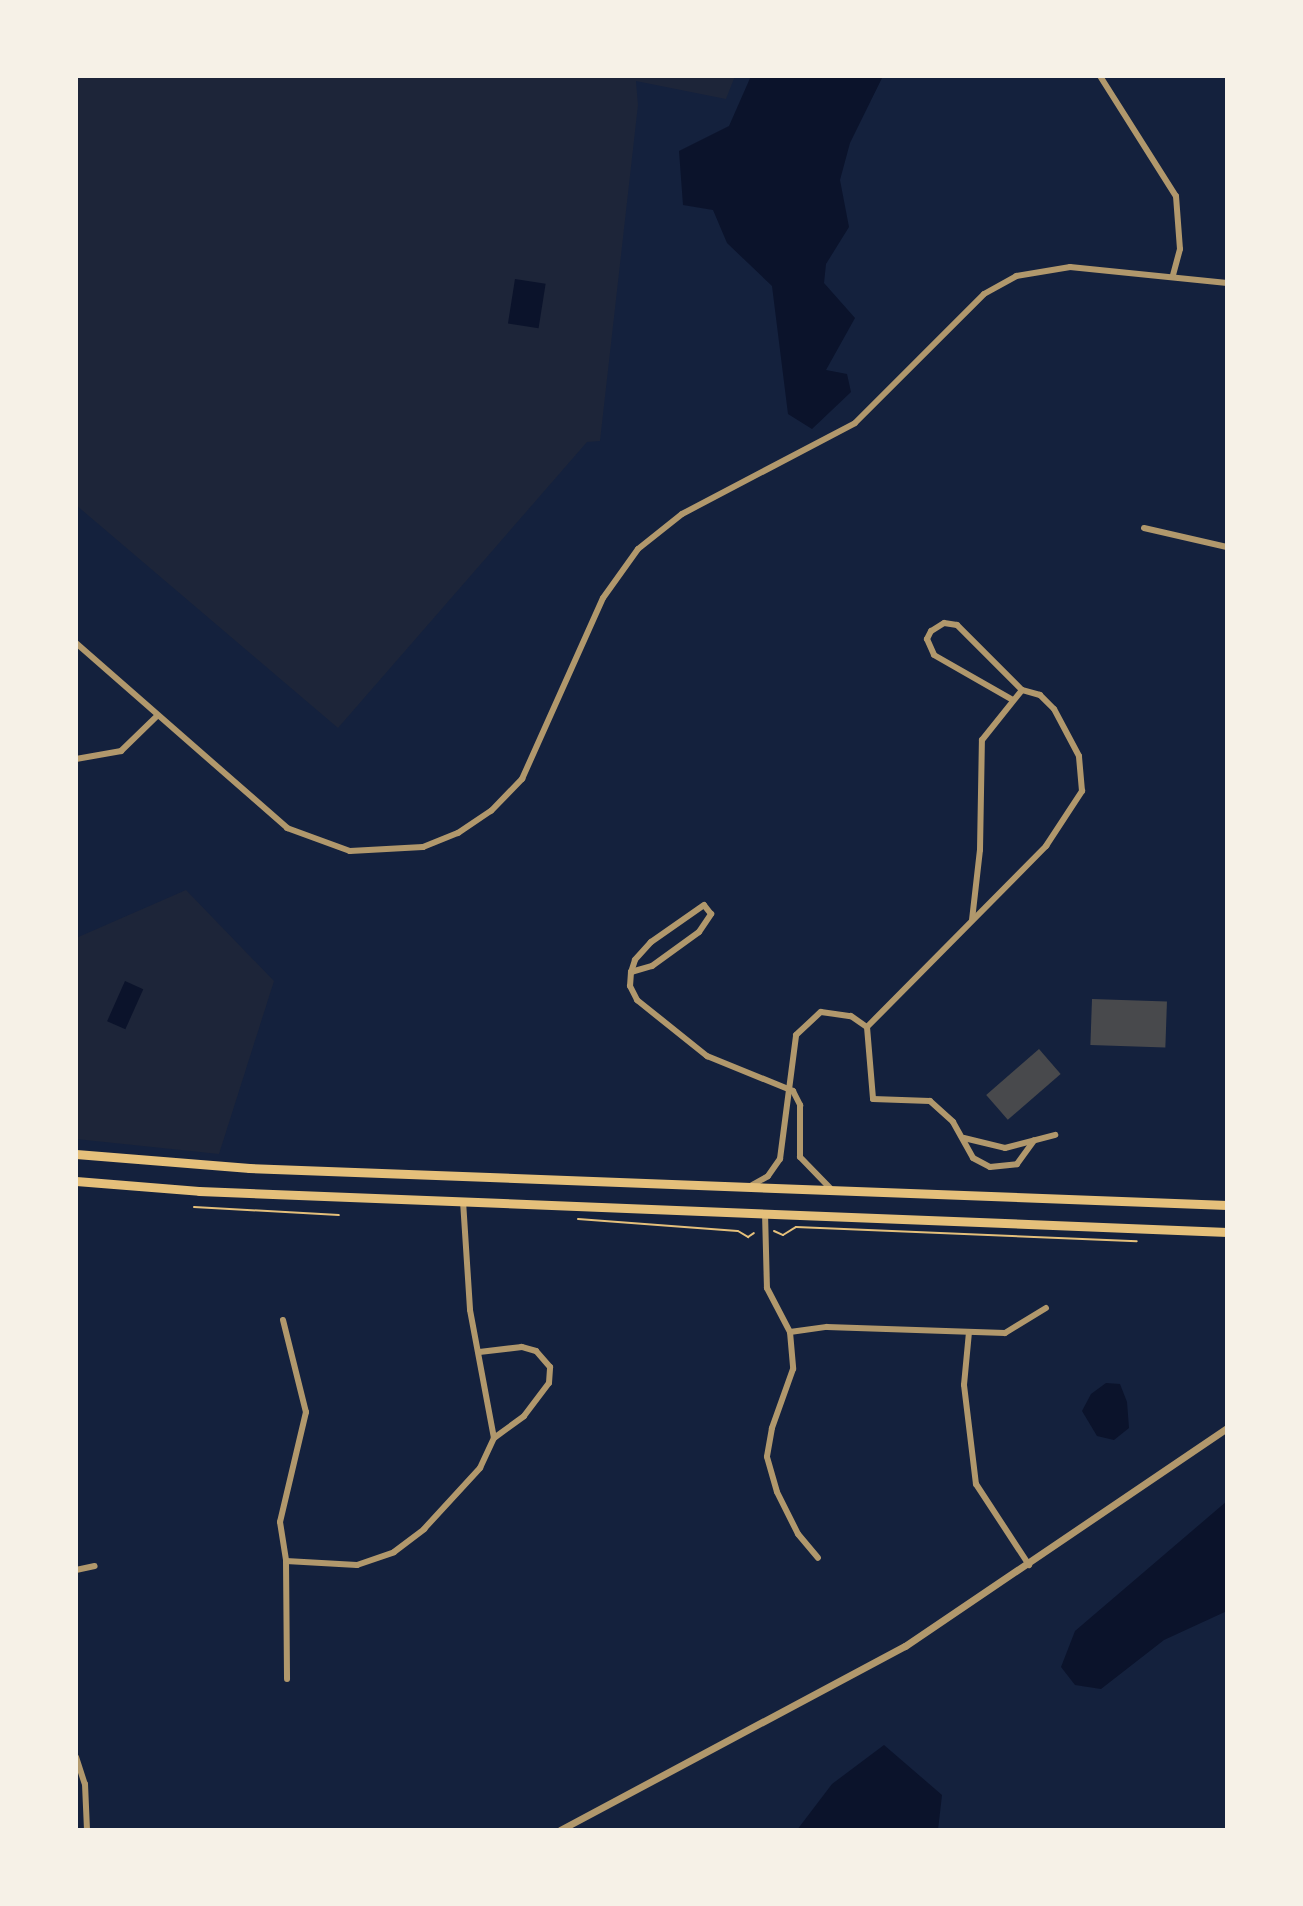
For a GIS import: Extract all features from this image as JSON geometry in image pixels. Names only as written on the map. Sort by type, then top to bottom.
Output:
[{"type":"highway","points":[[76,1154],[249,1168],[1227,1205]]},
{"type":"highway","points":[[76,1181],[463,1201],[1227,1232]]},
{"type":"street","points":[[1100,76],[1176,196],[1180,249],[1173,276]]},
{"type":"street","points":[[76,643],[265,814],[311,840],[350,851],[387,852],[423,847],[458,833],[491,811],[522,779],[603,598],[620,571],[659,530],[855,423],[895,388],[957,319],[984,294],[1016,276],[1070,267],[1227,283]]},
{"type":"street","points":[[1144,528],[1227,547]]},
{"type":"street","points":[[1013,700],[934,655],[927,639],[931,631],[944,623],[957,625],[1022,690],[1040,695],[1065,722],[1079,756],[1082,791],[1046,846],[867,1027],[873,1099],[930,1101],[945,1112],[964,1138],[973,1158],[995,1168],[1017,1164],[1034,1141]]},
{"type":"street","points":[[972,920],[980,850],[982,740],[1022,690]]},
{"type":"street","points":[[76,759],[121,751],[157,716]]},
{"type":"street","points":[[631,972],[652,966],[699,932],[711,914],[707,908],[700,904],[651,942],[631,972],[637,1000],[707,1056],[793,1091]]},
{"type":"street","points":[[833,1189],[812,1175],[800,1157],[800,1105],[793,1091],[794,1044],[809,1017],[829,1011],[851,1016],[867,1027]]},
{"type":"street","points":[[748,1186],[768,1176],[780,1159],[784,1106],[793,1091]]},
{"type":"street","points":[[964,1138],[999,1148],[1055,1135]]},
{"type":"street","points":[[463,1201],[465,1269],[494,1438]]},
{"type":"street","points":[[765,1213],[767,1288],[790,1332],[792,1379],[772,1428],[767,1457],[784,1506],[818,1558]]},
{"type":"street","points":[[790,1332],[827,1327],[1005,1333],[1046,1308]]},
{"type":"street","points":[[283,1320],[306,1412],[282,1512],[286,1561],[287,1679]]},
{"type":"street","points":[[969,1332],[964,1385],[976,1484],[1029,1565]]},
{"type":"street","points":[[286,1561],[357,1565],[394,1552],[424,1529],[480,1468],[494,1438],[542,1398],[550,1367],[536,1351],[522,1347],[479,1352]]},
{"type":"street","points":[[560,1830],[838,1684],[1029,1565],[1227,1428]]},
{"type":"street","points":[[76,1570],[95,1566]]},
{"type":"street","points":[[76,1757],[85,1784],[87,1830]]},
{"type":"path","points":[[194,1207],[339,1215]]},
{"type":"path","points":[[578,1219],[738,1231],[748,1237],[765,1227],[783,1235],[796,1227],[1137,1241],[1149,1229]]},
{"type":"shaded area","points":[[76,76],[735,76],[726,99],[636,81],[638,105],[600,441],[587,442],[338,728],[76,505]]},
{"type":"shaded area","points":[[751,76],[883,76],[850,143],[840,180],[849,227],[826,264],[824,283],[855,318],[826,370],[847,374],[851,392],[812,429],[788,414],[772,286],[727,243],[713,210],[683,205],[679,151],[729,126]]},
{"type":"shaded area","points":[[515,279],[546,284],[539,328],[508,323]]},
{"type":"shaded area","points":[[186,890],[274,981],[219,1154],[76,1139],[76,938]]},
{"type":"shaded area","points":[[125,981],[143,989],[125,1029],[107,1021]]},
{"type":"shaded area","points":[[1106,1383],[1120,1384],[1127,1402],[1129,1428],[1114,1440],[1097,1436],[1082,1411],[1091,1394]]},
{"type":"shaded area","points":[[1227,1501],[1227,1611],[1164,1640],[1101,1689],[1075,1685],[1061,1667],[1075,1631]]},
{"type":"shaded area","points":[[884,1745],[942,1795],[938,1830],[797,1830],[832,1784]]},
{"type":"building","points":[[1092,999],[1167,1002],[1165,1048],[1090,1045]]},
{"type":"building","points":[[1039,1049],[1061,1074],[1008,1120],[986,1095]]}]
